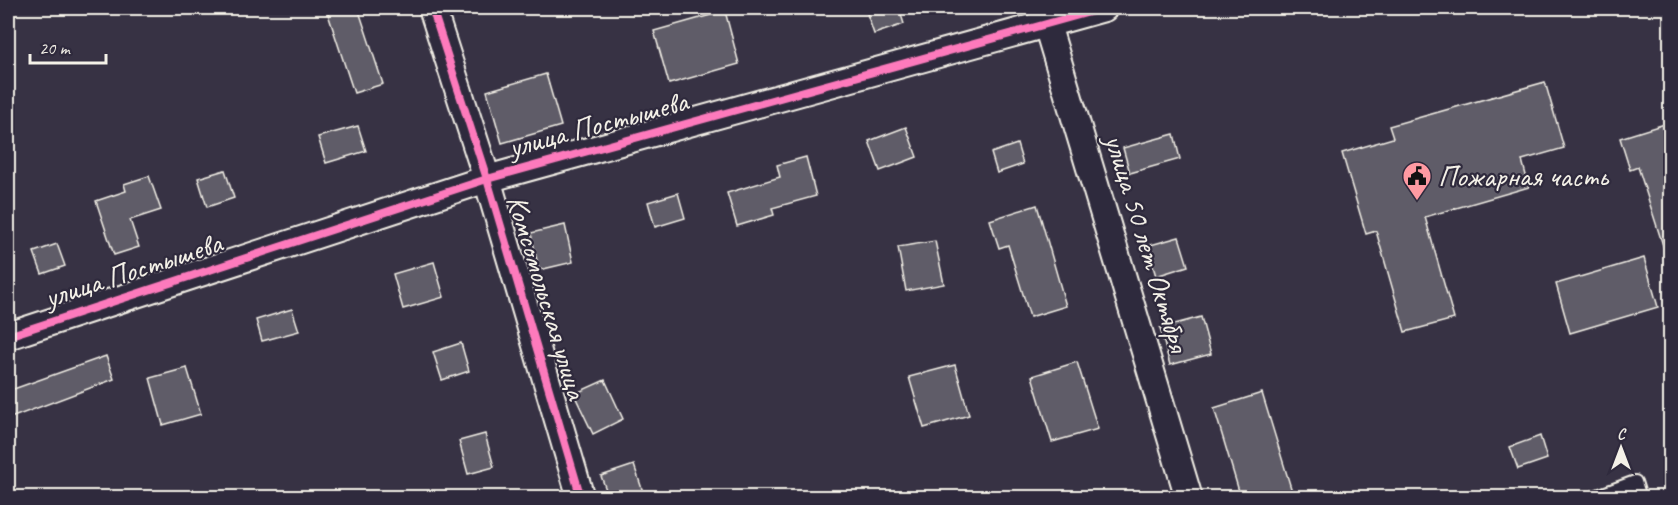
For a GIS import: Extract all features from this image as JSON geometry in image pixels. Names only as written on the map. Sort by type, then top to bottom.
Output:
[{"type":"street","name":"Комсомольская улица","points":[[432,8],[487,179],[581,498]]},
{"type":"street","name":"улица Постышева","points":[[8,336],[487,179],[1044,16],[1104,8]]},
{"type":"street","name":"улица 50 лет Октября","points":[[1044,16],[1189,498]]},
{"type":"lane","points":[[1592,498],[1635,482],[1640,498]]},
{"type":"building","points":[[326,8],[358,8],[383,84],[354,93]]},
{"type":"building","points":[[865,8],[899,8],[904,24],[874,34]]},
{"type":"building","points":[[725,11],[739,64],[669,84],[654,31]]},
{"type":"building","points":[[546,74],[561,126],[502,143],[487,91]]},
{"type":"building","name":"Пожарная часть","points":[[1545,82],[1564,148],[1522,160],[1529,187],[1425,217],[1454,319],[1405,332],[1376,231],[1366,234],[1342,153],[1393,138],[1389,126]]},
{"type":"building","points":[[1671,122],[1671,254],[1666,255],[1638,167],[1630,170],[1620,138]]},
{"type":"building","points":[[358,126],[366,151],[326,163],[318,137]]},
{"type":"building","points":[[906,127],[917,157],[880,171],[869,141]]},
{"type":"building","points":[[1174,134],[1180,159],[1130,173],[1123,148]]},
{"type":"building","points":[[1017,144],[1023,164],[997,173],[991,153]]},
{"type":"building","points":[[806,157],[816,196],[772,208],[774,215],[737,226],[727,193],[780,177],[777,165]]},
{"type":"building","points":[[225,170],[234,198],[207,207],[198,178]]},
{"type":"building","points":[[149,176],[161,210],[130,220],[139,247],[114,255],[96,201],[126,191],[124,184]]},
{"type":"building","points":[[678,193],[685,218],[655,227],[648,202]]},
{"type":"building","points":[[1037,205],[1066,306],[1030,317],[1008,245],[999,248],[990,220]]},
{"type":"building","points":[[565,225],[573,262],[539,270],[531,233]]},
{"type":"building","points":[[1179,237],[1188,266],[1156,276],[1147,246]]},
{"type":"building","points":[[935,241],[944,284],[906,291],[898,247]]},
{"type":"building","points":[[57,244],[65,266],[42,274],[34,252]]},
{"type":"building","points":[[1644,258],[1658,307],[1570,333],[1556,284]]},
{"type":"building","points":[[434,262],[444,297],[403,309],[393,274]]},
{"type":"building","points":[[292,309],[299,331],[262,341],[256,320]]},
{"type":"building","points":[[1201,317],[1211,354],[1170,365],[1160,328]]},
{"type":"building","points":[[461,343],[469,371],[442,380],[433,352]]},
{"type":"building","points":[[106,356],[114,379],[8,419],[8,391]]},
{"type":"building","points":[[1077,362],[1098,429],[1052,442],[1032,376]]},
{"type":"building","points":[[955,365],[969,415],[924,428],[909,377]]},
{"type":"building","points":[[187,368],[201,414],[163,425],[150,378]]},
{"type":"building","points":[[605,380],[623,419],[593,434],[574,394]]},
{"type":"building","points":[[1262,393],[1294,498],[1241,498],[1214,408]]},
{"type":"building","points":[[485,434],[494,467],[468,474],[459,441]]},
{"type":"building","points":[[1540,436],[1547,459],[1518,469],[1510,447]]},
{"type":"building","points":[[634,465],[645,498],[609,498],[601,476]]},
{"type":"cycle path","points":[[432,8],[487,179],[581,498]]},
{"type":"cycle path","points":[[8,336],[487,179],[1104,8]]},
{"type":"place","name":"Пожарная часть","points":[[1417,202]]}]
